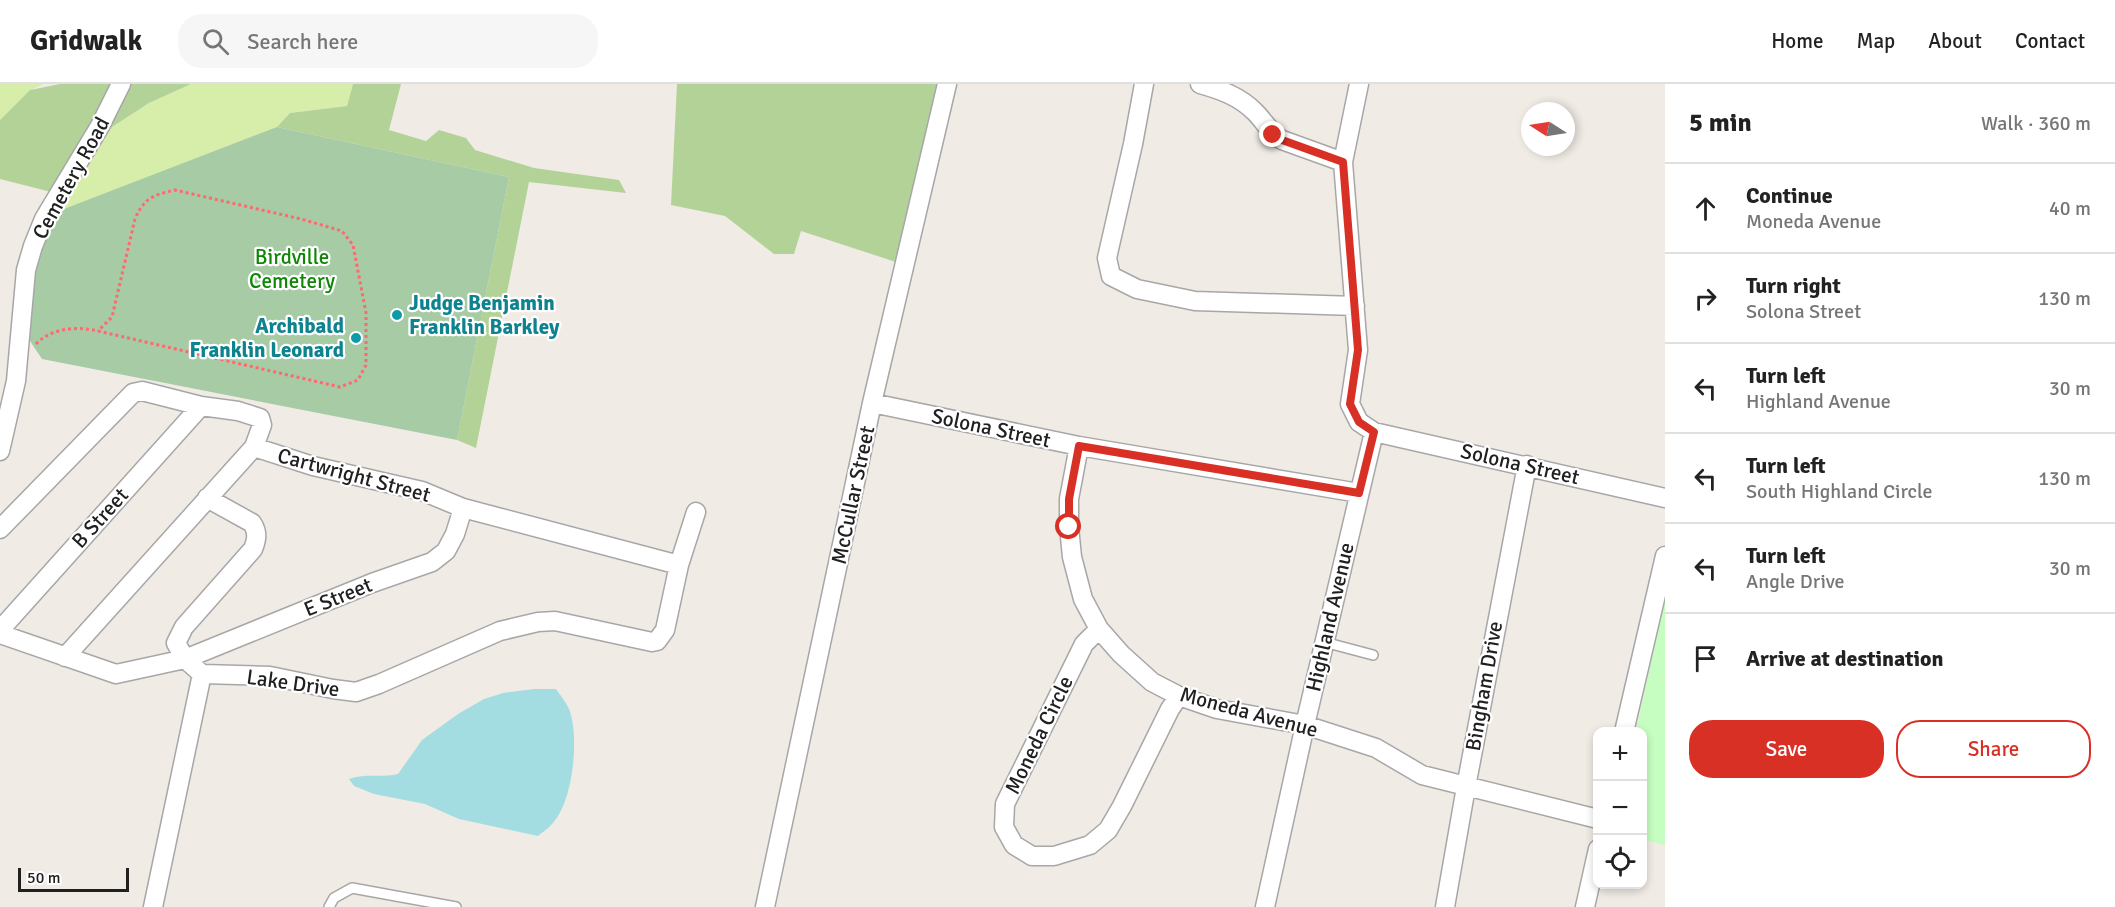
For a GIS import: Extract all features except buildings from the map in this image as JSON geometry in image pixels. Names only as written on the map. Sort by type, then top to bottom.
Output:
[{"type":"street","name":"Cemetery Road","points":[[0,451],[16,381],[26,270],[33,246],[44,219],[100,126],[121,84]]},
{"type":"street","name":"McCullar Street","points":[[765,907],[872,404],[947,84]]},
{"type":"street","points":[[1144,84],[1107,258],[1111,276],[1137,289],[1195,301],[1355,306]]},
{"type":"street","points":[[1200,84],[1236,96],[1255,112],[1273,135],[1282,140],[1343,162]]},
{"type":"street","points":[[1359,84],[1343,162],[1358,350],[1350,404],[1359,422],[1374,432]]},
{"type":"street","name":"Cartwright Street","points":[[0,529],[134,393],[142,391],[201,406],[238,411],[260,418],[262,425],[254,447],[313,466],[422,491],[463,508],[679,565]]},
{"type":"street","name":"Solona Street","points":[[872,404],[1079,446],[1359,493]]},
{"type":"street","name":"B Street","points":[[0,632],[201,406]]},
{"type":"street","name":"Solona Street","points":[[1374,432],[1665,498]]},
{"type":"street","name":"Highland Avenue","points":[[1265,907],[1374,432]]},
{"type":"street","name":"Moneda Avenue","points":[[1079,446],[1069,499],[1072,557],[1083,599],[1099,629],[1121,654],[1152,682],[1179,696],[1218,709],[1305,725],[1376,748],[1422,775],[1593,818]]},
{"type":"street","points":[[65,657],[254,447]]},
{"type":"street","name":"Bingham Drive","points":[[1445,907],[1527,465]]},
{"type":"street","points":[[153,907],[202,674],[185,659],[176,643],[184,627],[253,549],[256,541],[257,530],[252,523],[207,498]]},
{"type":"street","name":"E Street","points":[[185,659],[372,583],[432,562],[446,551],[455,534],[463,508]]},
{"type":"street","points":[[679,565],[696,512]]},
{"type":"street","points":[[1625,727],[1665,556]]},
{"type":"street","name":"Lake Drive","points":[[202,674],[270,676],[356,692],[500,631],[525,624],[555,621],[652,642],[657,641],[665,630],[679,565]]},
{"type":"street","name":"Moneda Circle","points":[[1099,629],[1084,644],[1005,804],[1004,827],[1014,845],[1032,856],[1054,856],[1090,845],[1108,830],[1170,709],[1179,696]]},
{"type":"street","points":[[0,632],[116,674],[185,659]]},
{"type":"street","points":[[1585,907],[1593,871]]},
{"type":"lane","points":[[1324,642],[1373,655]]},
{"type":"lane","points":[[329,907],[334,898],[351,888],[456,907]]},
{"type":"path","points":[[34,346],[43,336],[62,329],[98,331],[340,387],[358,380],[366,364],[366,313],[353,244],[342,231],[301,219],[175,190],[155,195],[141,206],[135,219],[112,317],[98,331]]},
{"type":"green space","points":[[0,84],[44,84],[30,90],[0,120]]},
{"type":"green space","points":[[60,84],[191,84],[149,103],[112,127],[59,194],[0,179],[0,120],[30,90]]},
{"type":"green space","points":[[191,84],[353,84],[347,106],[290,113],[277,127],[61,211],[50,210],[112,127],[149,103]]},
{"type":"green space","points":[[353,84],[401,84],[389,130],[426,141],[439,130],[466,138],[475,150],[534,168],[619,180],[626,193],[529,182],[476,448],[457,440],[509,177],[277,127],[290,113],[347,106]]},
{"type":"green space","points":[[677,84],[947,84],[905,265],[801,231],[794,254],[774,254],[725,216],[671,205]]},
{"type":"green space","name":"Birdville Cemetery","points":[[277,127],[509,177],[457,440],[42,359],[28,338],[28,314],[44,231],[51,214]]},
{"type":"green space","points":[[1665,600],[1665,845],[1647,841],[1647,727],[1637,727]]},
{"type":"water","points":[[556,689],[569,709],[574,735],[570,786],[565,801],[552,824],[538,836],[459,819],[425,804],[374,794],[354,786],[349,779],[398,774],[422,740],[458,714],[484,699],[503,693]]},
{"type":"place","name":"Judge Benjamin Franklin Barkley","points":[[397,315]]},
{"type":"place","name":"Archibald Franklin Leonard","points":[[356,338]]},
{"type":"route","points":[[1069,527],[1069,499],[1079,446],[1359,493],[1374,432],[1359,422],[1350,404],[1358,350],[1343,162],[1273,135]]}]
